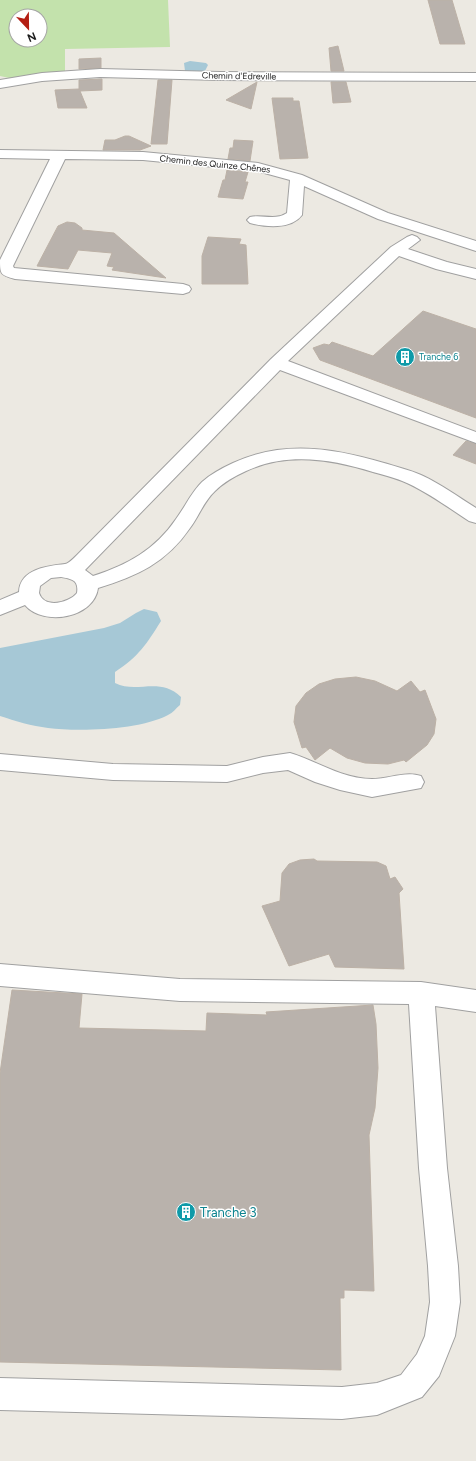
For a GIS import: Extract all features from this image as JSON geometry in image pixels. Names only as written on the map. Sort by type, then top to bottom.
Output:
[{"type":"street","name":"Chemin d'Edreville","points":[[1,83],[42,77],[100,73],[220,76],[476,77]]},
{"type":"street","name":"Chemin des Quinze Chênes","points":[[0,154],[143,156],[258,166],[272,169],[297,178],[383,216],[476,246]]},
{"type":"street","points":[[60,154],[14,245],[5,266],[7,271],[15,274],[183,289]]},
{"type":"street","points":[[254,220],[278,222],[289,220],[294,215],[297,178]]},
{"type":"street","points":[[70,571],[84,560],[277,363],[396,250],[412,240]]},
{"type":"street","points":[[396,250],[442,266],[476,274]]},
{"type":"street","points":[[277,363],[476,438]]},
{"type":"street","points":[[88,584],[112,577],[150,558],[170,540],[191,513],[202,493],[220,477],[257,459],[279,454],[302,452],[330,454],[361,462],[419,482],[476,517]]},
{"type":"street","points":[[51,571],[70,571],[84,579],[88,584],[89,590],[83,601],[69,609],[44,609],[37,606],[29,596],[28,590],[31,584],[43,574],[51,571]]},
{"type":"street","points":[[0,608],[29,596]]},
{"type":"street","points":[[0,762],[113,772],[227,774],[263,765],[290,761],[323,776],[348,784],[372,788],[413,782]]},
{"type":"street","points":[[0,975],[180,990],[420,994],[476,1001]]},
{"type":"street","points":[[0,1394],[342,1402],[377,1399],[411,1386],[428,1365],[440,1336],[445,1302],[420,994]]},
{"type":"green space","points":[[0,0],[168,0],[170,47],[65,49],[65,71],[14,79],[0,76]]},
{"type":"water","points":[[190,61],[206,63],[208,65],[205,71],[185,71],[184,63]]},
{"type":"water","points":[[144,609],[157,612],[161,621],[141,650],[130,661],[115,672],[115,683],[132,687],[157,686],[173,691],[181,697],[180,705],[171,713],[156,720],[142,724],[92,730],[42,727],[0,716],[0,648],[104,628],[120,623]]},
{"type":"building","points":[[428,0],[452,0],[465,44],[440,44]]},
{"type":"building","points":[[338,46],[344,71],[331,71],[329,48]]},
{"type":"building","points":[[101,58],[101,68],[79,69],[79,59]]},
{"type":"building","points":[[102,79],[102,90],[80,91],[87,108],[58,108],[55,90],[79,89],[79,80]]},
{"type":"building","points":[[158,80],[172,80],[167,144],[151,144]]},
{"type":"building","points":[[257,82],[251,109],[226,100]]},
{"type":"building","points":[[331,82],[346,82],[351,102],[333,103]]},
{"type":"building","points":[[272,98],[293,98],[293,101],[299,101],[308,158],[280,159]]},
{"type":"building","points":[[129,136],[151,146],[140,150],[103,150],[105,140],[115,140]]},
{"type":"building","points":[[234,140],[253,141],[250,161],[228,159],[230,148],[233,148]]},
{"type":"building","points":[[227,170],[248,172],[245,182],[248,182],[243,199],[218,197],[223,180],[225,180]]},
{"type":"building","points":[[67,222],[75,223],[82,228],[82,230],[114,233],[166,278],[112,270],[114,267],[107,266],[112,253],[78,250],[68,269],[37,266],[58,226]]},
{"type":"building","points":[[208,237],[241,239],[239,244],[246,245],[248,284],[202,284],[202,256]]},
{"type":"building","name":"Tranche 6","points":[[423,311],[476,329],[476,418],[320,360],[313,348],[324,344],[329,345],[332,342],[373,356]]},
{"type":"building","points":[[466,441],[476,444],[476,464],[453,455]]},
{"type":"building","points":[[356,677],[375,681],[397,691],[411,681],[420,692],[425,690],[436,719],[434,734],[427,745],[406,762],[404,760],[388,764],[365,763],[347,758],[330,748],[315,760],[306,747],[302,748],[294,722],[296,706],[306,693],[319,684],[335,679]]},
{"type":"building","points":[[314,859],[317,861],[377,862],[386,866],[390,879],[395,877],[403,889],[399,893],[404,969],[335,967],[329,954],[289,966],[262,906],[280,901],[282,873],[289,864],[300,860]]},
{"type":"building","name":"Tranche 3","points":[[12,990],[82,994],[79,1028],[206,1031],[207,1013],[267,1015],[266,1012],[373,1005],[376,1024],[378,1068],[375,1108],[369,1135],[374,1291],[344,1290],[344,1298],[340,1298],[341,1370],[0,1362],[0,1073]]},
{"type":"place","name":"Tranche 6","points":[[405,357]]},
{"type":"place","name":"Tranche 3","points":[[186,1212]]}]
